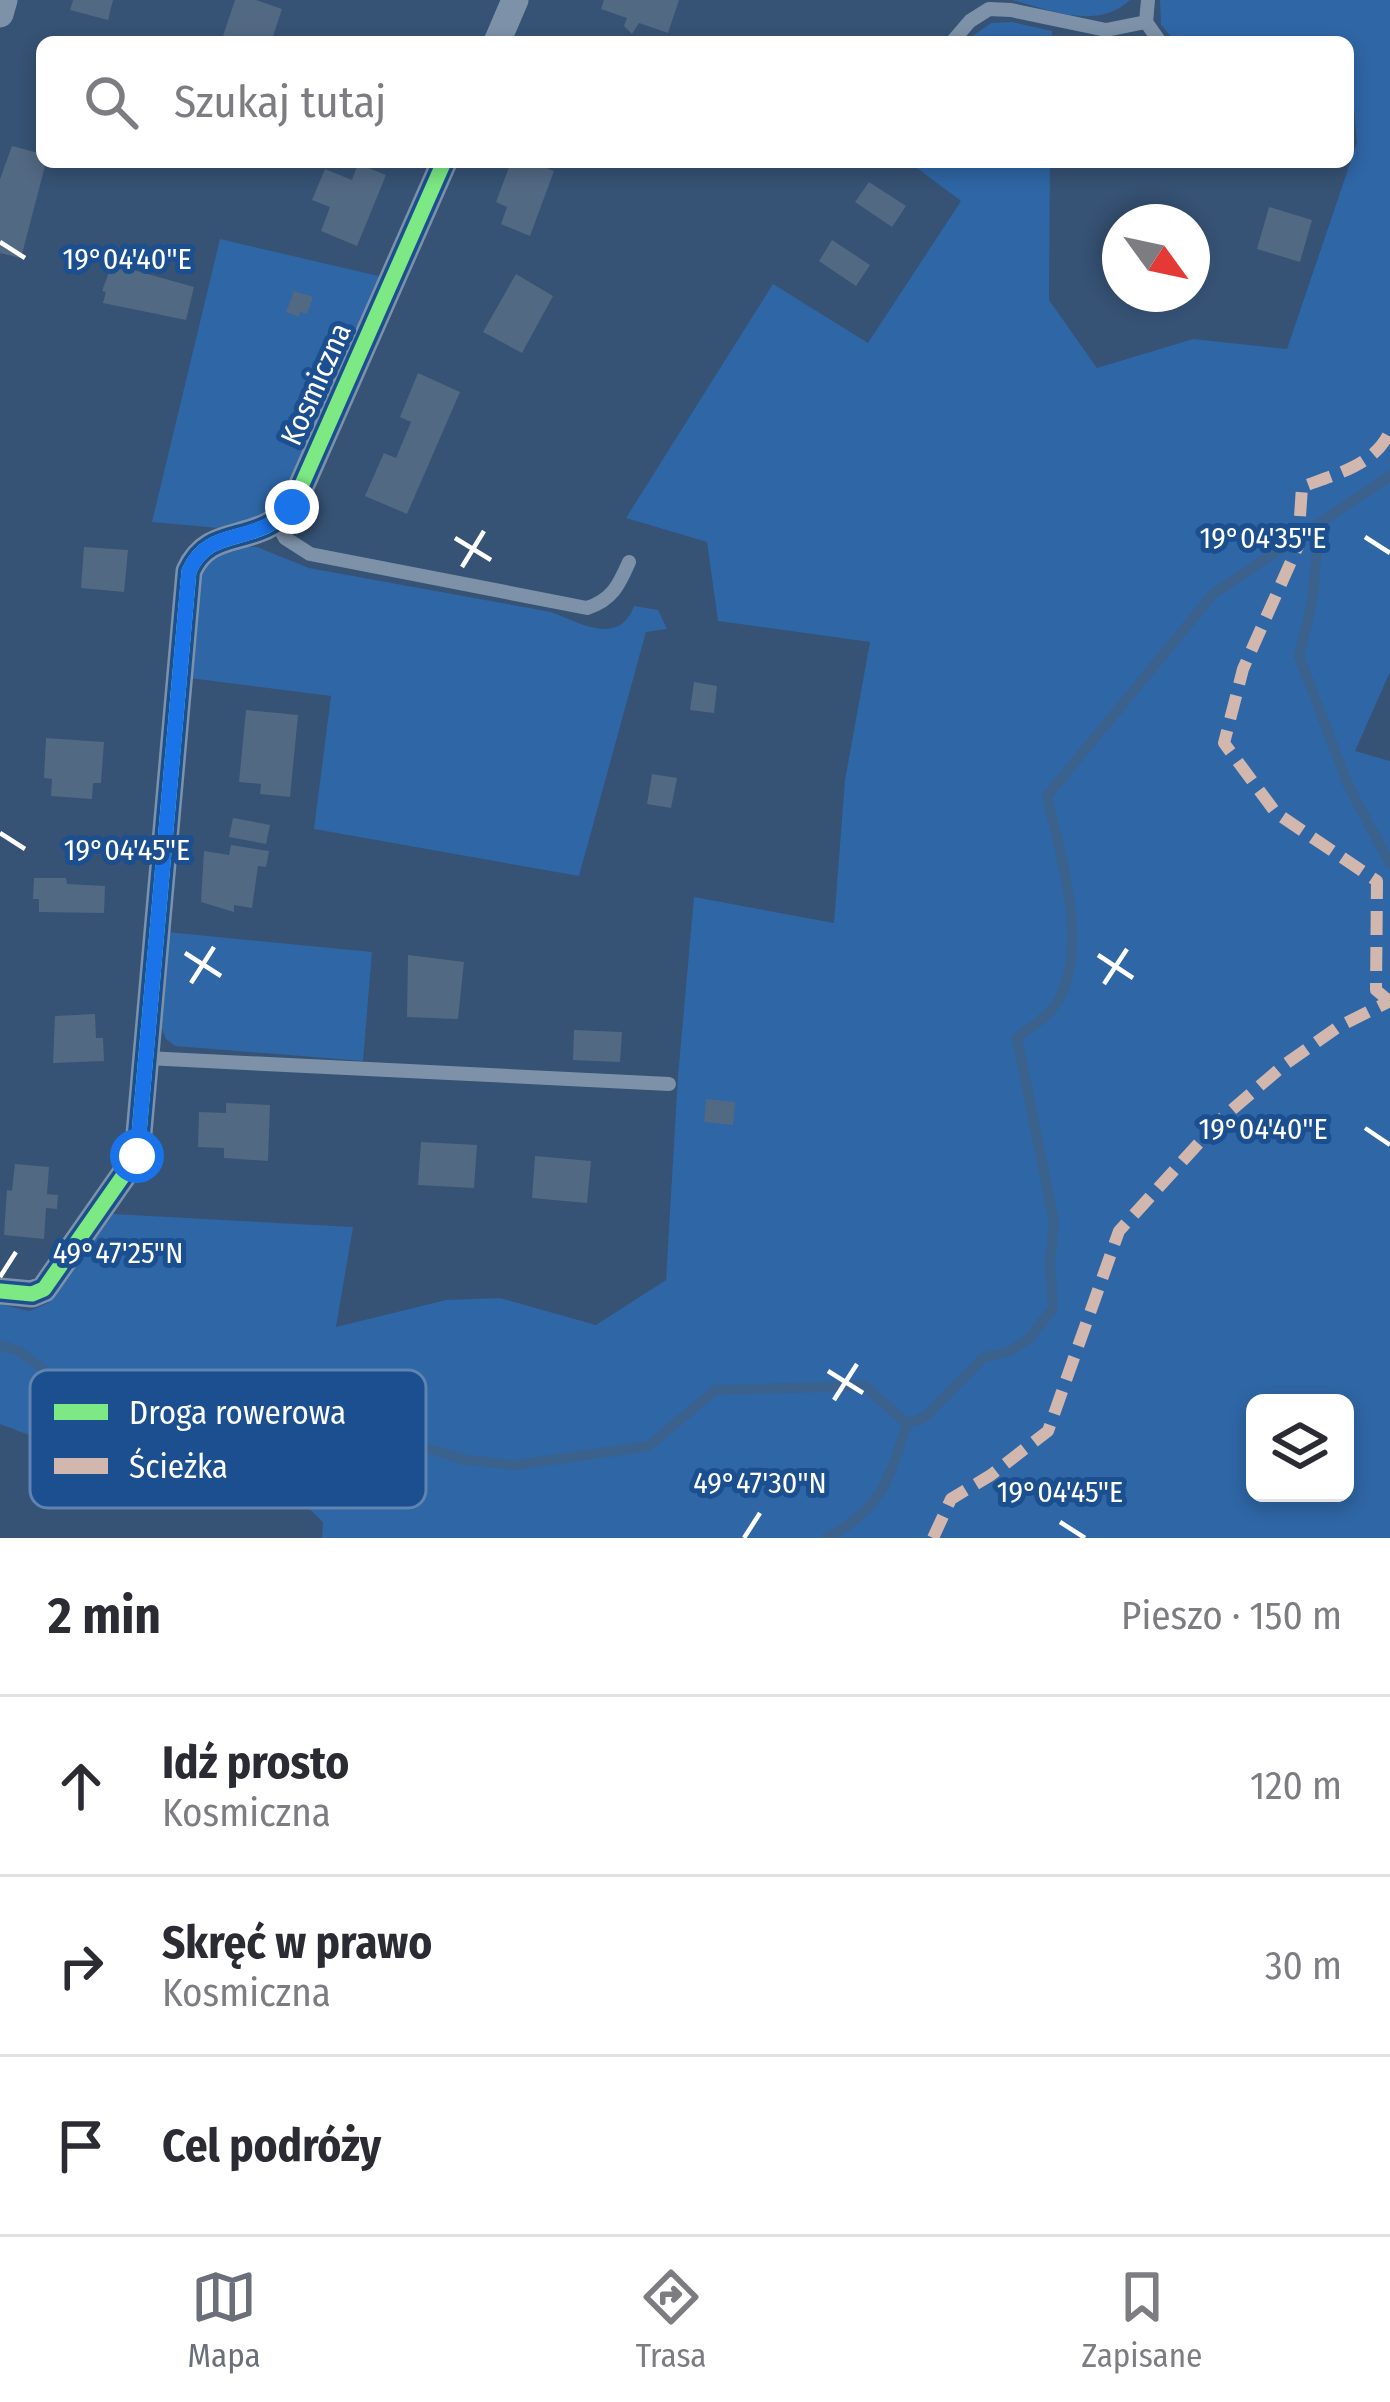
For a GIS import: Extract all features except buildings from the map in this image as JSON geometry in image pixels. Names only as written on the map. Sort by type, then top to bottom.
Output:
[{"type":"street","points":[[0,14],[4,0]]},
{"type":"street","points":[[500,36],[515,0]]},
{"type":"street","name":"Kosmiczna","points":[[277,524],[292,507],[441,168]]},
{"type":"street","points":[[0,1292],[32,1294],[44,1289],[137,1156],[189,571],[196,554],[211,543],[277,524]]},
{"type":"lane","points":[[1148,0],[1146,22],[1156,36]]},
{"type":"lane","points":[[957,36],[989,9],[1106,30],[1146,22]]},
{"type":"lane","points":[[277,524],[285,538],[310,554],[587,608],[604,603],[616,590],[629,562]]},
{"type":"lane","points":[[146,1058],[669,1084]]},
{"type":"shaded area","points":[[1012,0],[1130,0],[1117,9],[1088,16]]},
{"type":"shaded area","points":[[1160,0],[1390,0],[1390,672],[1355,751],[1390,761],[1390,1538],[322,1538],[323,1522],[308,1508],[426,1508],[426,1370],[30,1370],[30,1435],[0,1424],[0,1304],[29,1311],[48,1303],[113,1214],[353,1227],[336,1327],[446,1300],[500,1298],[596,1325],[666,1280],[694,897],[834,923],[845,780],[870,642],[718,621],[707,542],[626,518],[773,284],[868,343],[961,201],[917,168],[1050,168],[1049,300],[1097,368],[1193,339],[1287,349],[1349,168],[1354,168],[1354,36],[1171,36],[1161,25]]},
{"type":"shaded area","points":[[1012,22],[1052,31],[1052,36],[973,36],[991,23]]},
{"type":"shaded area","points":[[220,239],[387,278],[291,492],[251,522],[218,528],[152,522]]},
{"type":"shaded area","points":[[257,547],[309,568],[551,612],[598,628],[619,626],[634,606],[658,610],[667,629],[646,632],[579,876],[314,829],[331,696],[189,678],[196,575],[213,554]]},
{"type":"shaded area","points":[[167,932],[372,952],[363,1061],[175,1046],[161,1026]]},
{"type":"waterway","points":[[826,1538],[859,1516],[880,1492],[907,1424],[925,1417],[983,1358],[1010,1351],[1029,1339],[1053,1308],[1054,1222],[1017,1038],[1053,1008],[1065,987],[1071,961],[1070,904],[1047,796],[1213,594],[1390,476]]},
{"type":"waterway","points":[[1320,523],[1312,602],[1299,656],[1348,785],[1390,864]]},
{"type":"waterway","points":[[0,1345],[45,1370]]},
{"type":"waterway","points":[[426,1448],[466,1460],[516,1465],[649,1446],[715,1390],[865,1386],[907,1424]]},
{"type":"marked path","points":[[1389,1001],[1376,990],[1377,881],[1276,813],[1224,743],[1243,669],[1298,546],[1302,487],[1364,461],[1390,431]]},
{"type":"marked path","points":[[933,1538],[951,1499],[1048,1431],[1119,1231],[1219,1121],[1284,1065],[1338,1027],[1390,1001]]},
{"type":"cycle path","points":[[0,1291],[32,1294],[44,1289],[137,1156],[189,571],[209,547],[263,528],[292,507],[441,168]]},
{"type":"route","points":[[137,1156],[189,571],[196,554],[211,543],[277,524],[292,507]]}]
